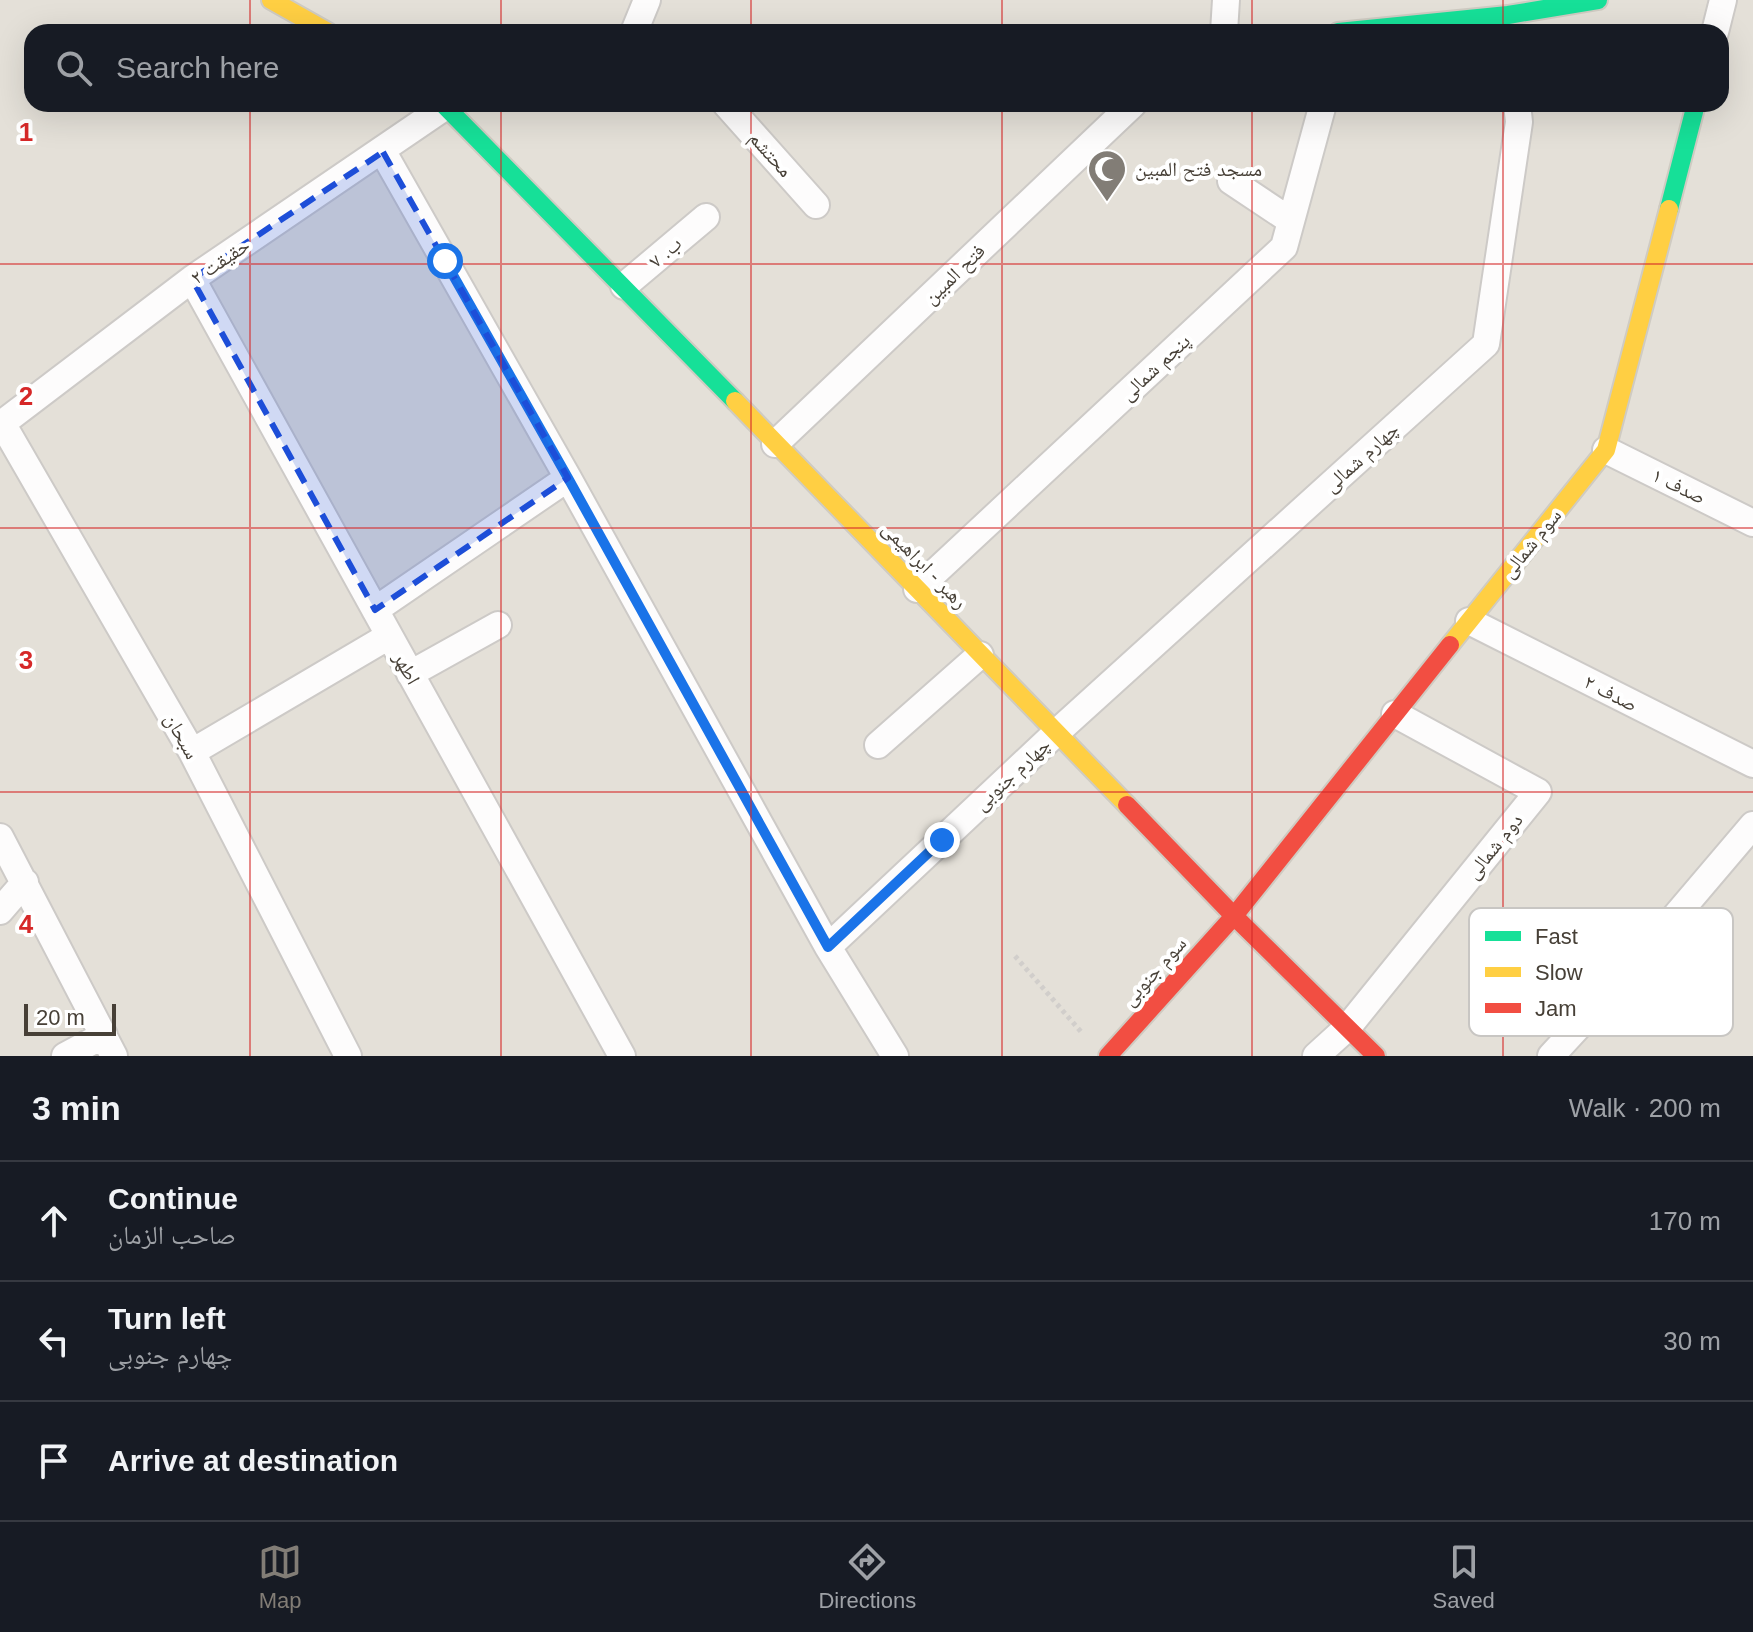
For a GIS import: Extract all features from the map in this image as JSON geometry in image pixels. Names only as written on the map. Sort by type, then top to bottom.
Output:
[{"type":"street","points":[[271,0],[314,24]]},
{"type":"street","points":[[637,24],[647,0]]},
{"type":"street","points":[[1224,24],[1226,0]]},
{"type":"street","points":[[1424,24],[1508,16],[1598,0]]},
{"type":"street","points":[[1717,24],[1723,0]]},
{"type":"street","name":"حقیقت ۲","points":[[1,424],[192,279],[383,152],[436,112]]},
{"type":"street","name":"رهبر - ابراهیمی","points":[[452,112],[1234,916],[1376,1056]]},
{"type":"street","name":"محتشم","points":[[733,112],[816,205]]},
{"type":"street","name":"فتح المبین","points":[[775,444],[1125,112]]},
{"type":"street","name":"پنجم شمالی","points":[[917,589],[1284,247],[1321,112]]},
{"type":"street","name":"چهارم شمالی","points":[[1056,733],[1486,344],[1519,122],[1518,112]]},
{"type":"street","name":"سوم شمالی","points":[[1234,916],[1606,450],[1694,112]]},
{"type":"street","points":[[383,152],[828,947],[895,1056]]},
{"type":"street","points":[[1231,181],[1291,221]]},
{"type":"street","name":"ب. ۷","points":[[624,286],[706,217]]},
{"type":"street","name":"اطهر","points":[[192,279],[622,1056]]},
{"type":"street","name":"سبحان","points":[[1,424],[192,752],[348,1056]]},
{"type":"street","name":"صدف ۱","points":[[1606,450],[1753,523]]},
{"type":"street","points":[[375,610],[568,478]]},
{"type":"street","name":"صدف ۲","points":[[1469,621],[1753,764]]},
{"type":"street","points":[[410,674],[498,625]]},
{"type":"street","points":[[192,752],[389,636]]},
{"type":"street","points":[[878,745],[980,655]]},
{"type":"street","name":"دوم شمالی","points":[[1348,1027],[1538,792],[1395,714]]},
{"type":"street","name":"چهارم جنوبی","points":[[828,947],[1056,733]]},
{"type":"street","points":[[1682,908],[1753,825]]},
{"type":"street","points":[[0,837],[109,1045],[65,1056]]},
{"type":"street","points":[[0,911],[25,882]]},
{"type":"street","name":"سوم جنوبی","points":[[1100,1050],[1234,916]]},
{"type":"street","points":[[1316,1056],[1348,1027]]},
{"type":"street","points":[[1551,1056],[1569,1036]]},
{"type":"path","points":[[1015,956],[1100,1050]]},
{"type":"highlighted area","points":[[383,152],[568,478],[375,610],[192,279]]},
{"type":"shaded area","points":[[0,0],[1753,0],[1753,1056],[0,1056]]},
{"type":"traffic: fast","points":[[1418,24],[1508,15],[1598,0]]},
{"type":"traffic: fast","points":[[451,112],[735,401]]},
{"type":"traffic: fast","points":[[1669,209],[1694,112]]},
{"type":"traffic: slow","points":[[271,0],[314,24]]},
{"type":"traffic: slow","points":[[1450,645],[1606,450],[1669,209]]},
{"type":"traffic: slow","points":[[735,401],[1127,805]]},
{"type":"traffic: jam","points":[[1108,1056],[1234,916],[1450,645]]},
{"type":"traffic: jam","points":[[1127,805],[1376,1056]]},
{"type":"place","name":"مسجد فتح المبین","points":[[1107,203]]},
{"type":"route","points":[[445,261],[828,947],[942,840]]}]
